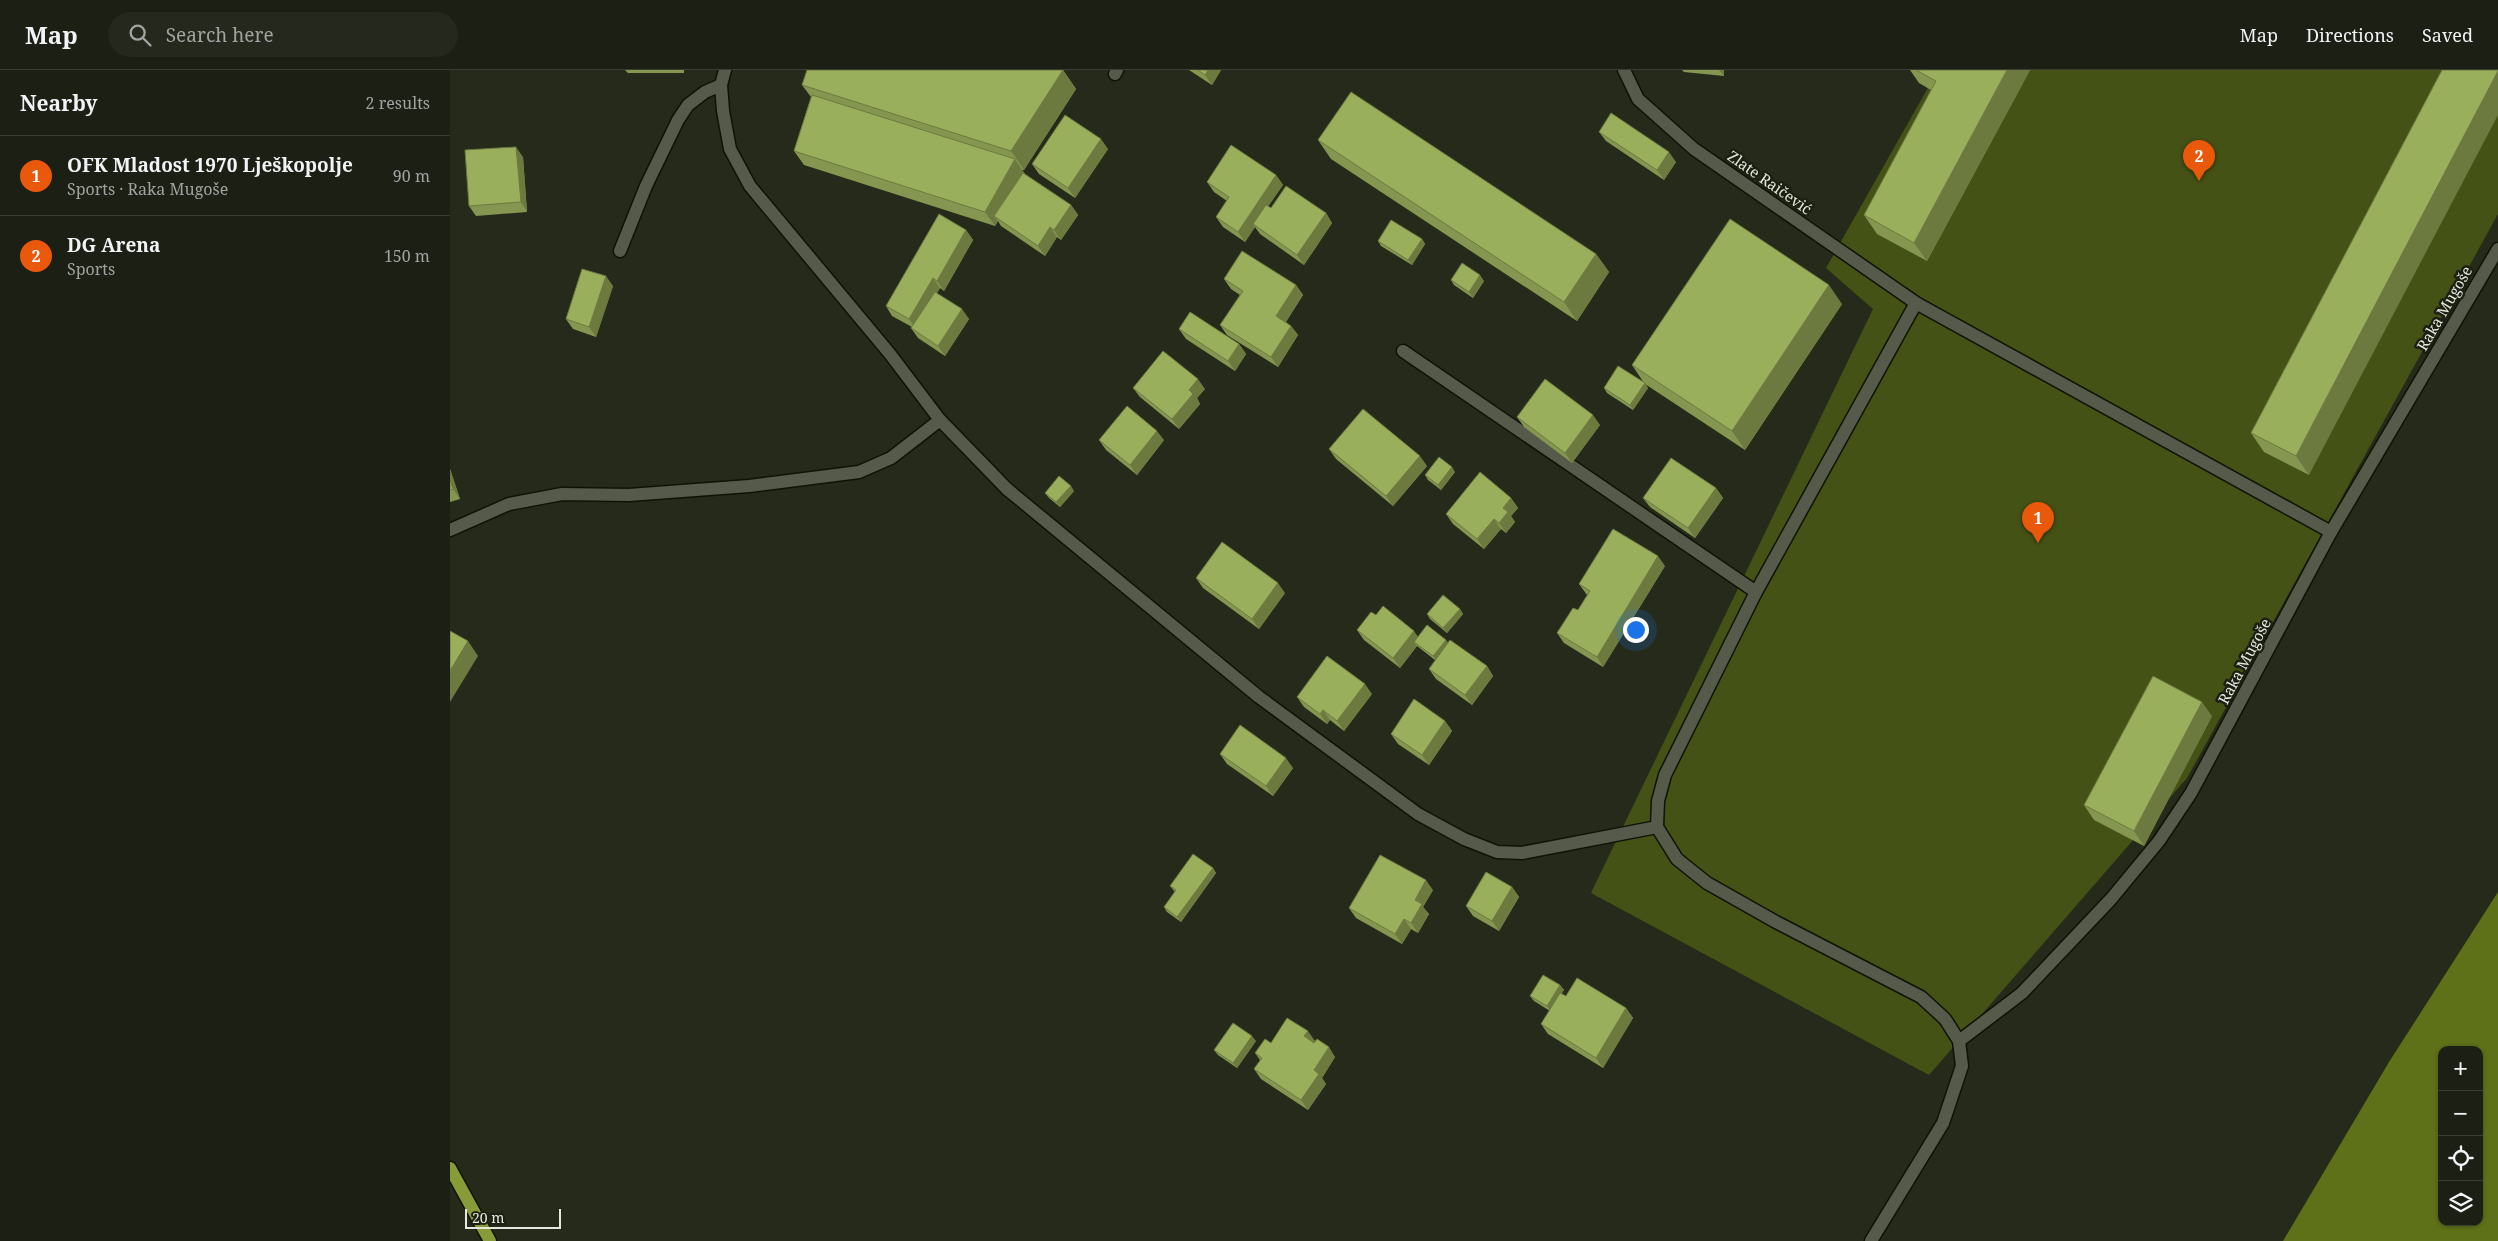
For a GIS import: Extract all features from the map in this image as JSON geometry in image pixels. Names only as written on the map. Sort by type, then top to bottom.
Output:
[{"type":"main road","points":[[450,1168],[490,1241]]},
{"type":"street","points":[[725,70],[721,86],[723,111],[730,149],[750,186],[890,354],[940,420],[1007,489],[1243,684],[1418,814],[1464,839],[1497,852],[1522,853],[1658,827]]},
{"type":"street","name":"Zlate Raičević","points":[[1624,70],[1638,99],[1694,149],[1916,303],[2331,532]]},
{"type":"street","points":[[620,251],[646,186],[678,120],[688,105],[705,92],[721,86]]},
{"type":"street","name":"Raka Mugoše","points":[[1959,1041],[2022,993],[2111,899],[2158,841],[2192,793],[2331,532],[2498,249]]},
{"type":"street","points":[[1871,1241],[1942,1123],[1962,1066],[1959,1041],[1945,1019],[1921,997],[1776,922],[1707,883],[1677,859],[1658,827],[1658,801],[1665,775],[1756,592],[1916,303]]},
{"type":"street","points":[[1403,351],[1756,592]]},
{"type":"street","points":[[450,530],[509,504],[562,494],[629,495],[740,487],[859,472],[891,458],[940,420]]},
{"type":"shaded area","points":[[1938,70],[2498,70],[2498,214],[2187,778],[1929,1075],[1591,893],[1873,309],[1826,268]]},
{"type":"shaded area","points":[[2498,892],[2498,1241],[2283,1241],[2389,1062]]},
{"type":"building","points":[[807,70],[1063,70],[1011,151],[802,85]]},
{"type":"building","points":[[1198,70],[1208,70],[1205,75]]},
{"type":"building","points":[[1916,70],[2007,70],[1914,243],[1864,215],[1936,81]]},
{"type":"building","points":[[2442,70],[2498,71],[2296,456],[2251,433]]},
{"type":"building","points":[[1351,92],[1596,254],[1564,302],[1318,140]]},
{"type":"building","points":[[812,95],[1015,159],[985,212],[794,151]]},
{"type":"building","points":[[1611,113],[1669,152],[1657,170],[1599,132]]},
{"type":"building","points":[[1065,115],[1101,139],[1068,188],[1032,164]]},
{"type":"building","points":[[1231,145],[1276,175],[1238,232],[1216,217],[1229,197],[1207,182]]},
{"type":"building","points":[[516,147],[521,202],[469,206],[465,150]]},
{"type":"building","points":[[1023,173],[1071,205],[1054,230],[1050,227],[1038,246],[994,216]]},
{"type":"building","points":[[1286,186],[1326,213],[1297,255],[1253,224],[1266,205],[1271,208]]},
{"type":"building","points":[[939,214],[966,230],[937,281],[933,278],[909,319],[886,306]]},
{"type":"building","points":[[1730,219],[1829,285],[1732,431],[1632,365]]},
{"type":"building","points":[[1391,220],[1422,239],[1408,260],[1378,241]]},
{"type":"building","points":[[1242,251],[1296,285],[1276,316],[1291,326],[1271,357],[1220,325],[1243,291],[1224,279]]},
{"type":"building","points":[[1462,263],[1480,275],[1469,292],[1451,280]]},
{"type":"building","points":[[582,269],[606,276],[589,327],[566,319]]},
{"type":"building","points":[[935,292],[962,309],[938,346],[911,328]]},
{"type":"building","points":[[1190,312],[1239,344],[1228,361],[1179,329]]},
{"type":"building","points":[[1163,351],[1198,379],[1189,390],[1193,394],[1172,419],[1133,388]]},
{"type":"building","points":[[1618,366],[1645,383],[1630,405],[1604,388]]},
{"type":"building","points":[[1545,379],[1593,415],[1565,453],[1517,417]]},
{"type":"building","points":[[1127,406],[1157,431],[1130,465],[1099,440]]},
{"type":"building","points":[[1363,409],[1420,456],[1386,496],[1329,449]]},
{"type":"building","points":[[1439,457],[1452,467],[1438,485],[1425,475]]},
{"type":"building","points":[[1671,458],[1716,488],[1688,528],[1643,498]]},
{"type":"building","points":[[1480,472],[1511,498],[1503,508],[1508,512],[1499,523],[1494,519],[1477,539],[1446,514]]},
{"type":"building","points":[[1059,476],[1071,486],[1056,502],[1045,493]]},
{"type":"building","points":[[1613,529],[1658,556],[1597,657],[1557,633],[1573,608],[1578,610],[1590,591],[1579,584]]},
{"type":"building","points":[[1222,542],[1278,583],[1252,619],[1196,578]]},
{"type":"building","points":[[1443,595],[1460,609],[1443,628],[1427,614]]},
{"type":"building","points":[[1383,606],[1414,631],[1393,658],[1357,630],[1371,612],[1376,615]]},
{"type":"building","points":[[1427,625],[1446,640],[1433,656],[1414,642]]},
{"type":"building","points":[[450,631],[468,641],[450,671]]},
{"type":"building","points":[[1450,640],[1487,666],[1465,695],[1429,669]]},
{"type":"building","points":[[1327,656],[1365,684],[1337,721],[1323,710],[1320,714],[1297,697]]},
{"type":"building","points":[[2153,676],[2202,702],[2134,831],[2084,805]]},
{"type":"building","points":[[1414,699],[1445,721],[1422,755],[1391,734]]},
{"type":"building","points":[[1240,725],[1286,758],[1266,786],[1220,754]]},
{"type":"building","points":[[1193,854],[1213,868],[1177,917],[1164,907],[1176,890],[1170,886]]},
{"type":"building","points":[[1380,855],[1426,880],[1415,900],[1422,904],[1411,923],[1404,919],[1395,934],[1349,908]]},
{"type":"building","points":[[1486,872],[1512,887],[1492,921],[1466,906]]},
{"type":"building","points":[[1543,975],[1560,985],[1547,1006],[1530,996]]},
{"type":"building","points":[[1577,978],[1626,1008],[1596,1058],[1541,1024],[1560,993],[1566,996]]},
{"type":"building","points":[[1287,1018],[1308,1031],[1304,1036],[1314,1043],[1317,1039],[1329,1047],[1314,1070],[1319,1074],[1301,1100],[1254,1069],[1262,1058],[1255,1053],[1265,1039],[1271,1043]]},
{"type":"building","points":[[1233,1023],[1252,1036],[1233,1063],[1214,1050]]},
{"type":"place","name":"DG Arena","points":[[2199,181]]},
{"type":"place","name":"OFK Mladost 1970 Lješkopolje","points":[[2038,543]]}]
